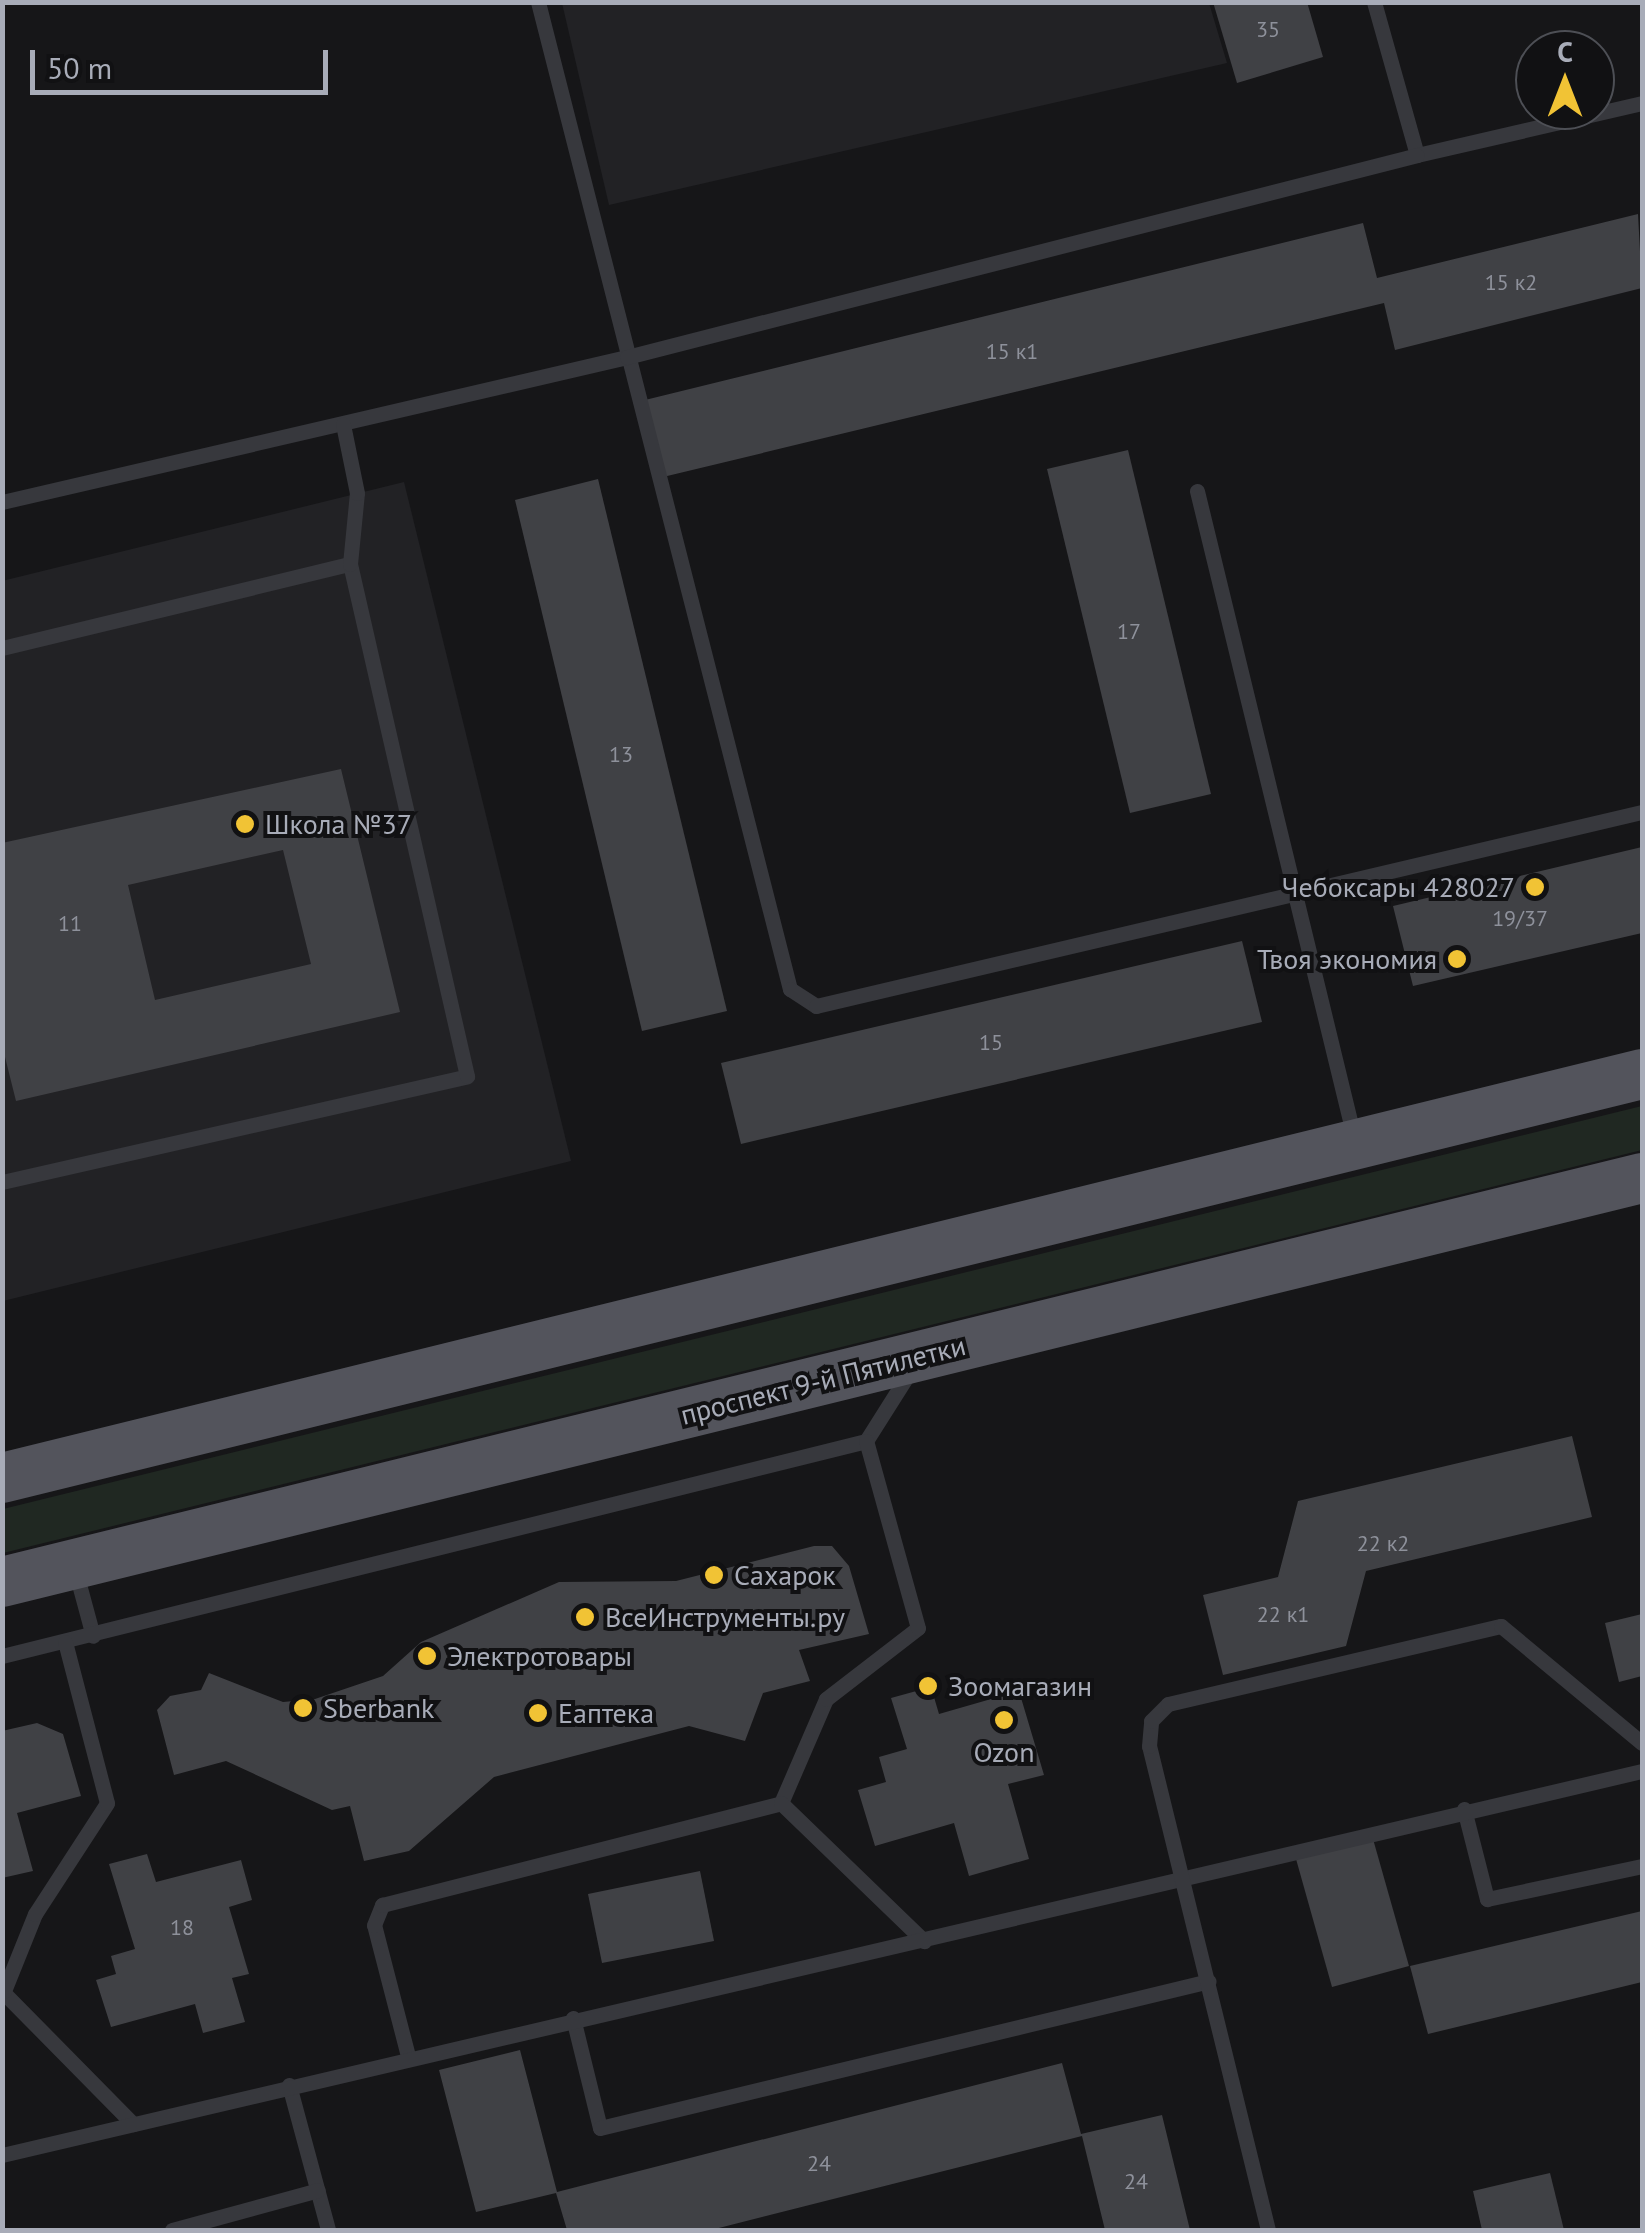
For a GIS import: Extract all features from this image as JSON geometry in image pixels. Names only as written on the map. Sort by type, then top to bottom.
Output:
[{"type":"main road","points":[[2,1478],[1642,1074]]},
{"type":"main road","name":"проспект 9-й Пятилетки","points":[[2,1582],[1642,1178]]},
{"type":"lane","points":[[538,2],[790,989],[816,1006],[1298,898],[1642,812]]},
{"type":"lane","points":[[1374,2],[1417,155]]},
{"type":"lane","points":[[2,502],[627,357],[1417,155],[1642,103]]},
{"type":"lane","points":[[2,1182],[467,1076],[350,564],[358,493],[343,424]]},
{"type":"lane","points":[[1198,491],[1356,1146]]},
{"type":"lane","points":[[2,648],[350,564]]},
{"type":"lane","points":[[2,1656],[866,1441],[919,1357]]},
{"type":"lane","points":[[781,1803],[826,1698],[918,1628],[866,1441]]},
{"type":"lane","points":[[74,1564],[93,1636]]},
{"type":"lane","points":[[1268,2230],[1149,1746],[1151,1721],[1168,1704],[1501,1626],[1642,1742]]},
{"type":"lane","points":[[66,1642],[107,1803],[35,1914],[3,1991],[133,2124]]},
{"type":"lane","points":[[2,2155],[408,2056],[1183,1883],[1464,1809],[1642,1771]]},
{"type":"lane","points":[[781,1803],[924,1941]]},
{"type":"lane","points":[[408,2056],[374,1925],[382,1906],[781,1803]]},
{"type":"lane","points":[[1464,1809],[1487,1899],[1642,1866]]},
{"type":"lane","points":[[573,2018],[600,2128],[1209,1982]]},
{"type":"lane","points":[[290,2085],[328,2230]]},
{"type":"lane","points":[[172,2230],[318,2190]]},
{"type":"shaded area","points":[[562,3],[1209,3],[1227,63],[609,205]]},
{"type":"shaded area","name":"Школа №37","points":[[404,482],[571,1161],[3,1301],[2,581]]},
{"type":"shaded area","points":[[1642,1106],[1642,1150],[3,1553],[3,1509]]},
{"type":"building","points":[[1213,2],[1307,2],[1323,57],[1237,83]]},
{"type":"building","points":[[1638,214],[1642,288],[1395,350],[1384,303],[663,477],[645,400],[1363,223],[1377,278]]},
{"type":"building","points":[[1128,450],[1211,794],[1130,813],[1047,469]]},
{"type":"building","points":[[598,479],[727,1011],[642,1031],[515,500]]},
{"type":"building","points":[[341,769],[400,1012],[16,1101],[2,1045],[2,843]],"holes":[[[283,850],[311,964],[155,1000],[128,885]]]},
{"type":"building","points":[[1642,847],[1642,933],[1413,986],[1393,906]]},
{"type":"building","points":[[1242,941],[1262,1022],[741,1144],[721,1063]]},
{"type":"building","points":[[1572,1436],[1592,1517],[1366,1571],[1346,1646],[1223,1675],[1203,1595],[1278,1577],[1298,1501]]},
{"type":"building","points":[[814,1546],[832,1546],[849,1566],[869,1634],[799,1650],[810,1681],[763,1693],[745,1741],[689,1726],[494,1777],[409,1851],[364,1861],[350,1806],[332,1810],[226,1761],[174,1775],[157,1710],[170,1696],[201,1690],[209,1673],[283,1702],[315,1699],[383,1676],[421,1642],[559,1582],[676,1581]]},
{"type":"building","points":[[1642,1614],[1642,1676],[1619,1682],[1605,1623]]},
{"type":"building","points":[[931,1687],[939,1714],[1019,1691],[1044,1775],[1008,1784],[1029,1859],[969,1876],[954,1823],[875,1846],[858,1790],[886,1782],[879,1757],[907,1749],[891,1698]]},
{"type":"building","points":[[37,1723],[63,1734],[81,1796],[17,1813],[33,1871],[2,1878],[2,1731]]},
{"type":"building","points":[[1373,1839],[1409,1966],[1332,1987],[1296,1859]]},
{"type":"building","points":[[147,1854],[156,1882],[241,1860],[252,1900],[229,1907],[249,1974],[232,1978],[245,2022],[203,2033],[195,2004],[111,2027],[96,1980],[116,1974],[111,1956],[135,1949],[109,1864]]},
{"type":"building","points":[[700,1871],[714,1941],[602,1963],[588,1894]]},
{"type":"building","points":[[1642,1911],[1642,1982],[1428,2034],[1410,1966]]},
{"type":"building","points":[[520,2050],[557,2192],[1062,2063],[1081,2134],[1162,2115],[1190,2230],[1105,2230],[1082,2136],[711,2230],[567,2230],[556,2193],[476,2212],[439,2070]]},
{"type":"building","points":[[1550,2173],[1564,2230],[1482,2230],[1473,2191]]},
{"type":"place","name":"Школа №37","points":[[245,824]]},
{"type":"place","name":"Чебоксары 428027","points":[[1535,887]]},
{"type":"place","name":"Твоя экономия","points":[[1457,959]]},
{"type":"place","name":"Сахарок","points":[[714,1575]]},
{"type":"place","name":"ВсеИнструменты.ру","points":[[585,1617]]},
{"type":"place","name":"Электротовары","points":[[427,1656]]},
{"type":"place","name":"Зоомагазин","points":[[928,1686]]},
{"type":"place","name":"Sberbank","points":[[303,1708]]},
{"type":"place","name":"Еаптека","points":[[538,1713]]},
{"type":"place","name":"Ozon","points":[[1004,1720]]}]
